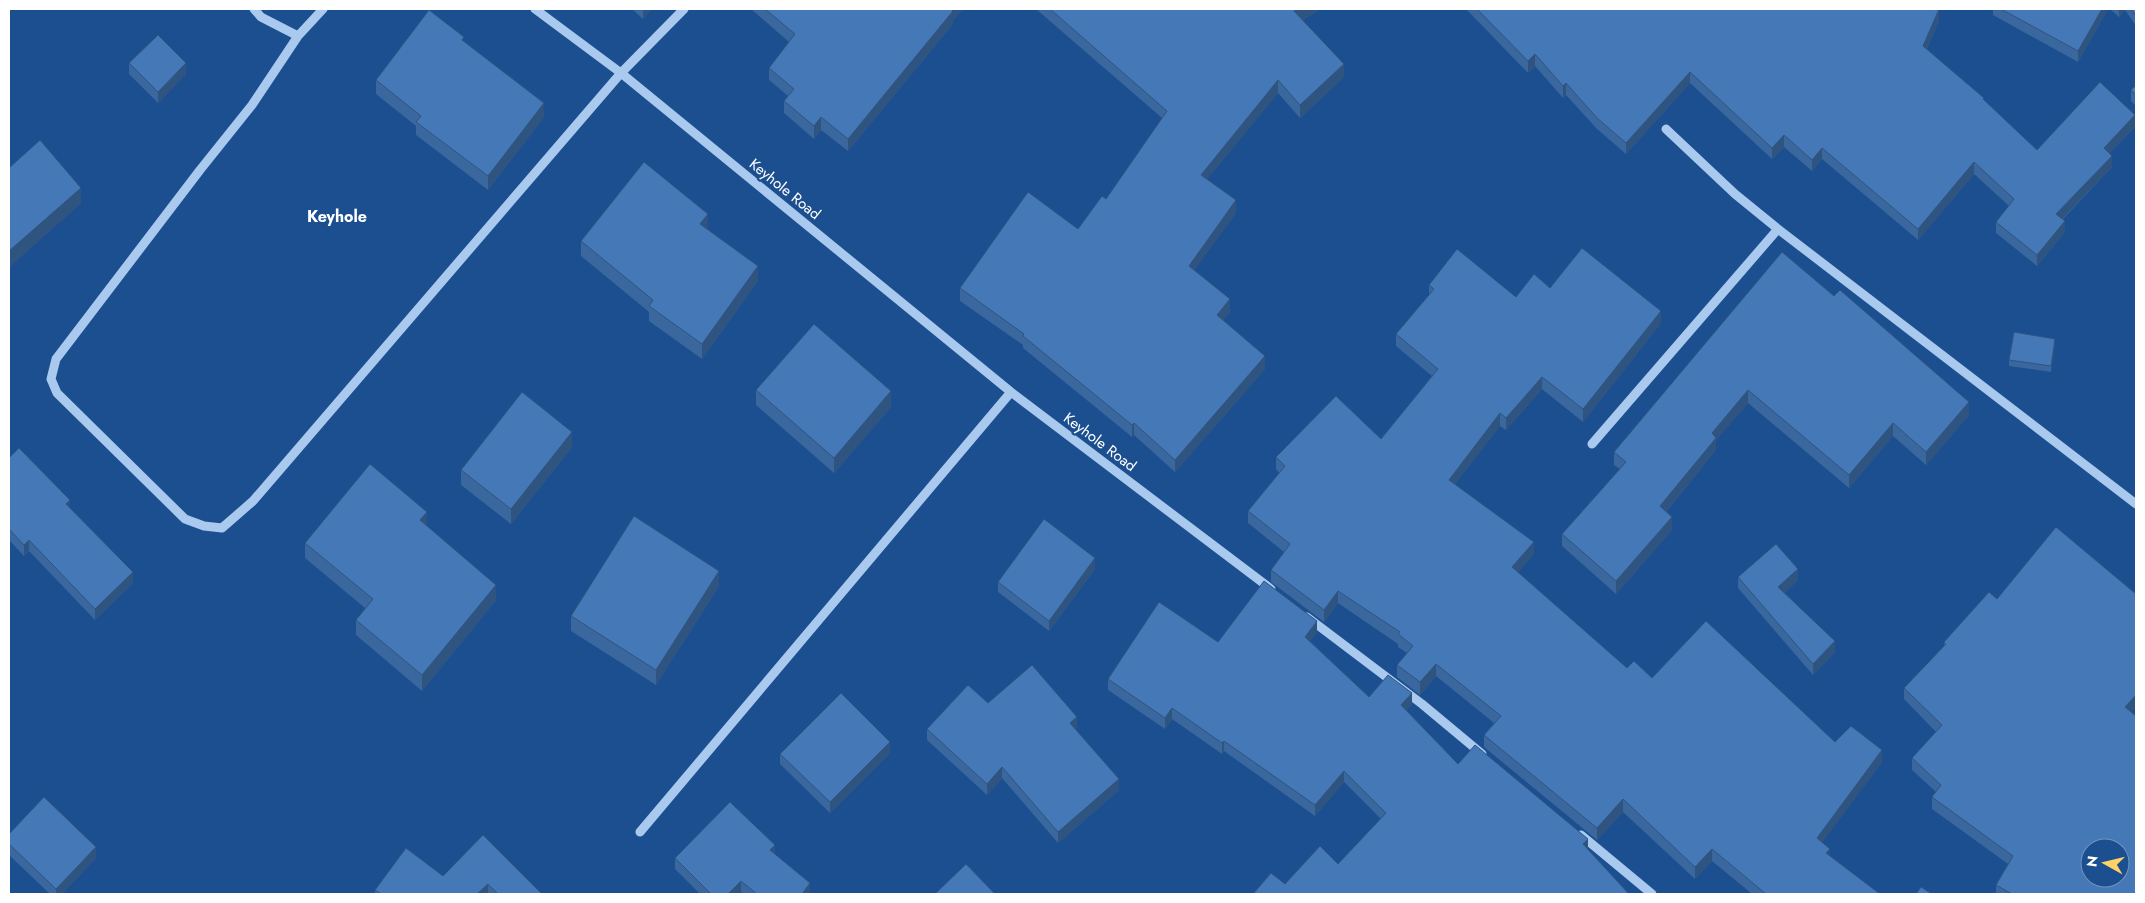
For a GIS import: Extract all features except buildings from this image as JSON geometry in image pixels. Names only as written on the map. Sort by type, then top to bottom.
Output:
[{"type":"street","points":[[254,9],[261,17],[298,36]]},
{"type":"street","points":[[323,9],[298,36],[252,105],[56,359],[51,379],[57,393],[185,519],[204,526],[222,528],[253,501],[621,73],[684,9]]},
{"type":"street","name":"Keyhole Road","points":[[535,9],[621,73],[1011,392],[1280,596]]},
{"type":"street","points":[[1666,129],[1735,194],[1778,229],[2136,504]]},
{"type":"street","points":[[1592,444],[1778,229]]},
{"type":"street","points":[[640,832],[1011,392]]},
{"type":"street","points":[[1303,614],[1422,704],[1491,761]]},
{"type":"street","points":[[1575,831],[1652,894]]},
{"type":"district","name":"Keyhole","points":[[337,216]]}]
